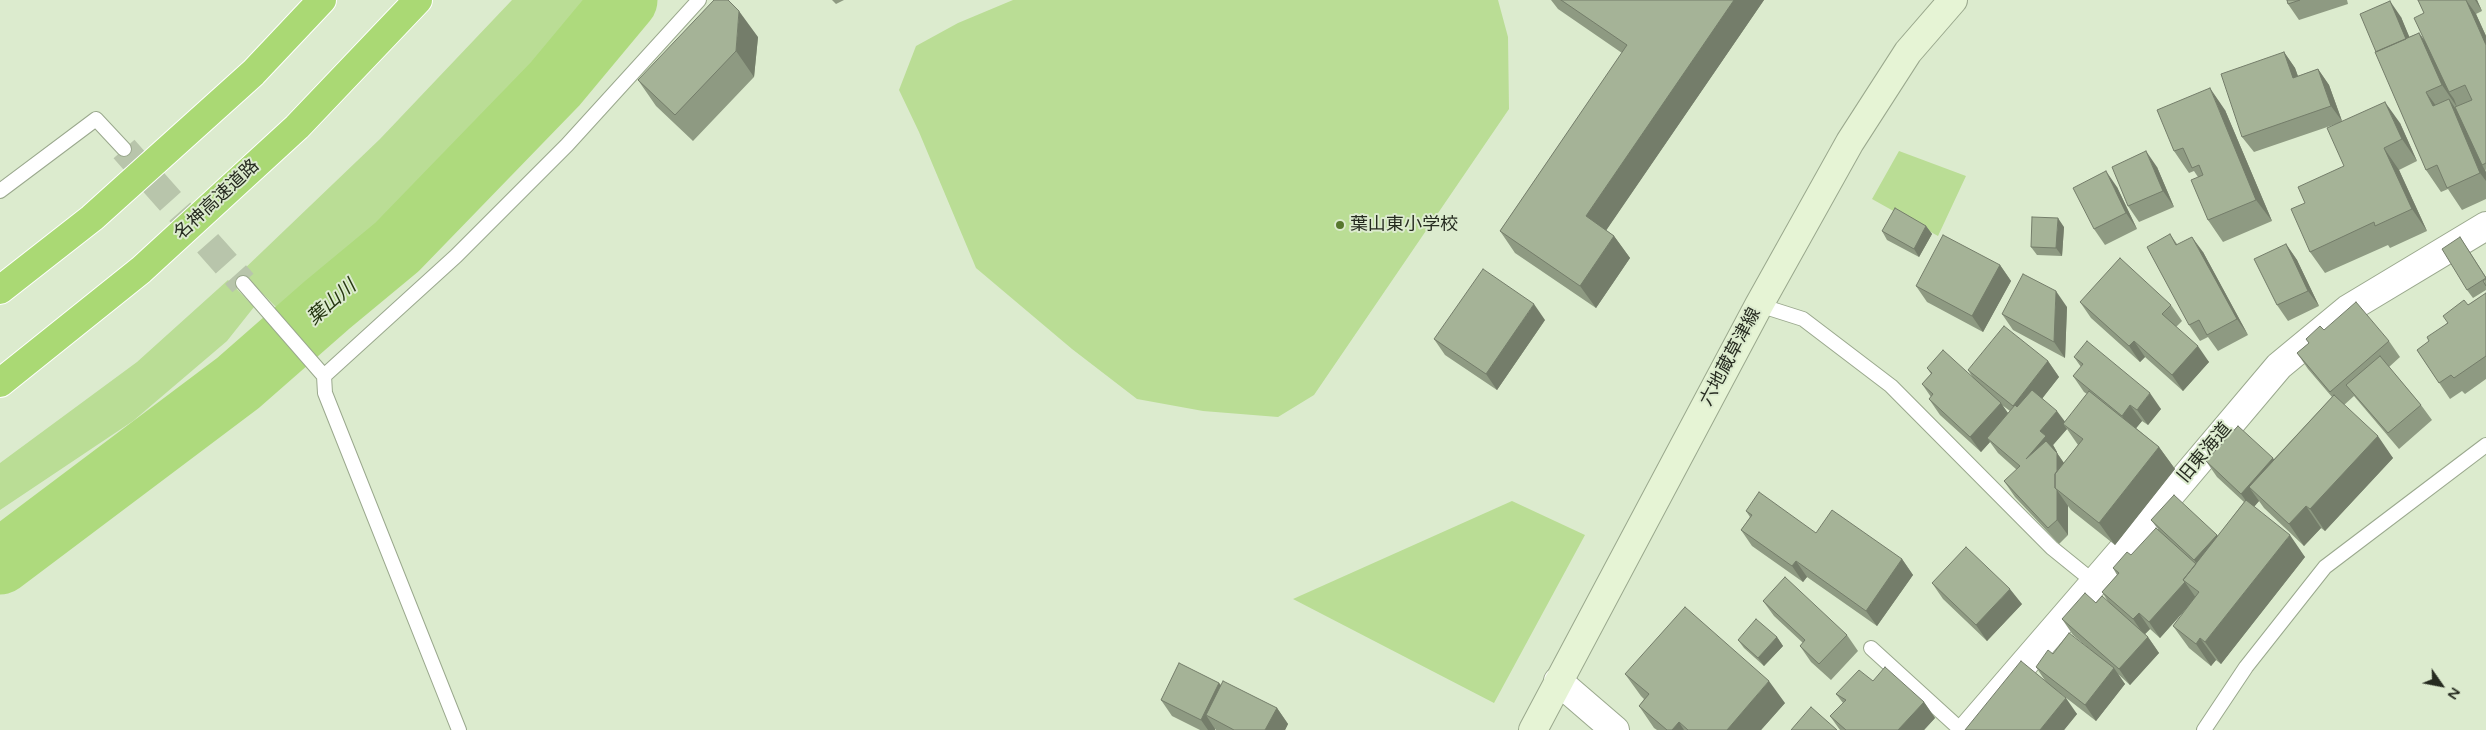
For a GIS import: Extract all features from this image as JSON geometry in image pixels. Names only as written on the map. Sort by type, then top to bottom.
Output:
[{"type":"highway","points":[[0,290],[114,198],[253,73],[322,0]]},
{"type":"highway","name":"名神高速道路","points":[[0,383],[155,257],[297,127],[418,0]]},
{"type":"main road","name":"六地蔵草津線","points":[[1533,730],[1759,305],[1850,142],[1908,52],[1953,0]]},
{"type":"street","name":"旧東海道","points":[[1967,730],[2278,366],[2348,309],[2486,226]]},
{"type":"street","points":[[1558,681],[1615,730]]},
{"type":"lane","points":[[321,373],[456,256],[567,145],[699,0]]},
{"type":"lane","points":[[0,191],[96,119],[124,149]]},
{"type":"lane","points":[[243,282],[321,373],[325,394],[459,730]]},
{"type":"lane","points":[[1759,305],[1804,319],[1891,386],[2052,548],[2094,582]]},
{"type":"lane","points":[[2204,730],[2246,667],[2325,567],[2486,446]]},
{"type":"lane","points":[[1871,648],[1961,730]]},
{"type":"green space","points":[[512,0],[602,0],[499,119],[294,318],[282,313],[241,272],[380,139]]},
{"type":"green space","points":[[1013,0],[1498,0],[1508,37],[1509,109],[1314,395],[1278,417],[1203,411],[1137,399],[1072,349],[976,268],[919,132],[899,90],[916,46],[958,23]]},
{"type":"green space","points":[[1899,151],[1966,176],[1938,236],[1872,199]]},
{"type":"green space","points":[[228,280],[254,307],[227,341],[133,421],[0,510],[0,463],[137,362]]},
{"type":"green space","points":[[1512,501],[1585,535],[1494,703],[1293,599]]},
{"type":"building","points":[[714,0],[728,0],[739,11],[736,51],[675,115],[638,80]]},
{"type":"building","points":[[1561,0],[1734,0],[1586,216],[1614,236],[1580,286],[1500,231],[1627,45]]},
{"type":"building","points":[[2287,0],[2300,0],[2288,4]]},
{"type":"building","points":[[2418,0],[2466,0],[2486,45],[2486,163],[2482,165],[2455,107],[2472,100],[2465,85],[2449,92],[2414,18],[2424,13]]},
{"type":"building","points":[[2390,1],[2406,39],[2376,52],[2360,14]]},
{"type":"building","points":[[2419,33],[2442,85],[2426,92],[2433,106],[2449,99],[2480,173],[2447,188],[2437,165],[2426,170],[2375,52]]},
{"type":"building","points":[[2284,52],[2293,78],[2318,69],[2331,106],[2242,137],[2221,74]]},
{"type":"building","points":[[2210,88],[2256,200],[2208,220],[2191,180],[2203,175],[2199,165],[2192,168],[2183,148],[2174,151],[2157,110]]},
{"type":"building","points":[[2385,102],[2402,139],[2384,148],[2412,209],[2375,226],[2374,222],[2310,252],[2291,209],[2305,203],[2298,187],[2344,166],[2327,128]]},
{"type":"building","points":[[2146,151],[2163,191],[2128,206],[2112,167]]},
{"type":"building","points":[[2106,171],[2126,213],[2094,229],[2073,188]]},
{"type":"building","points":[[1895,208],[1926,226],[1914,249],[1882,231]]},
{"type":"building","points":[[2032,217],[2058,218],[2056,248],[2031,247]]},
{"type":"building","points":[[2170,234],[2176,245],[2192,237],[2237,319],[2207,335],[2199,320],[2189,325],[2147,247]]},
{"type":"building","points":[[1943,235],[2000,265],[1972,316],[1916,286]]},
{"type":"building","points":[[2460,237],[2486,278],[2467,290],[2442,249]]},
{"type":"building","points":[[2286,244],[2308,291],[2277,305],[2254,259]]},
{"type":"building","points":[[2120,258],[2171,305],[2162,314],[2198,346],[2172,375],[2134,341],[2129,346],[2080,302]]},
{"type":"building","points":[[1483,269],[1534,304],[1486,374],[1434,339]]},
{"type":"building","points":[[2023,274],[2056,291],[2054,342],[2002,314]]},
{"type":"building","points":[[2486,293],[2486,356],[2454,378],[2451,375],[2439,383],[2417,350],[2429,341],[2427,337],[2448,323],[2443,316],[2464,300],[2468,305]]},
{"type":"building","points":[[2356,302],[2389,341],[2330,392],[2297,353],[2309,343],[2306,339],[2320,326],[2324,330]]},
{"type":"building","points":[[2004,326],[2048,361],[2013,406],[1968,370]]},
{"type":"building","points":[[2087,341],[2150,393],[2137,410],[2130,405],[2122,416],[2073,376],[2083,364],[2074,357]]},
{"type":"building","points":[[1943,350],[2001,403],[1970,437],[1929,399],[1933,394],[1922,384],[1932,373],[1927,368]]},
{"type":"building","points":[[2380,356],[2421,405],[2388,433],[2346,385]]},
{"type":"building","points":[[2032,390],[2057,411],[2040,431],[2046,436],[2026,459],[2046,441],[2057,453],[2055,488],[2057,490],[2057,520],[2048,528],[2004,481],[2020,466],[1987,438],[2015,405],[2017,407]]},
{"type":"building","points":[[2089,391],[2159,447],[2099,523],[2055,488],[2055,474],[2083,439],[2063,424]]},
{"type":"building","points":[[2334,395],[2378,436],[2310,509],[2306,506],[2289,524],[2249,487]]},
{"type":"building","points":[[2238,426],[2273,458],[2241,494],[2206,461]]},
{"type":"building","points":[[1759,492],[1816,533],[1832,510],[1902,559],[1866,611],[1796,561],[1792,566],[1741,530],[1752,515],[1746,511]]},
{"type":"building","points":[[2174,495],[2217,535],[2194,560],[2151,520]]},
{"type":"building","points":[[2246,500],[2290,535],[2205,642],[2200,638],[2196,644],[2173,626],[2199,592],[2183,580]]},
{"type":"building","points":[[2156,528],[2196,564],[2183,580],[2185,582],[2149,622],[2139,613],[2133,619],[2102,592],[2119,573],[2113,568],[2127,552],[2131,555]]},
{"type":"building","points":[[1966,547],[2010,589],[1976,625],[1932,583]]},
{"type":"building","points":[[1785,577],[1847,635],[1819,664],[1800,646],[1805,640],[1763,601]]},
{"type":"building","points":[[2085,593],[2096,603],[2102,596],[2148,637],[2119,669],[2062,619]]},
{"type":"building","points":[[1685,607],[1769,681],[1727,730],[1688,730],[1679,722],[1672,730],[1667,730],[1639,706],[1649,694],[1625,674]]},
{"type":"building","points":[[1756,619],[1777,637],[1758,658],[1738,640]]},
{"type":"building","points":[[2069,633],[2114,668],[2085,705],[2036,667],[2048,650],[2053,654]]},
{"type":"building","points":[[2021,661],[2066,698],[2040,730],[1965,730]]},
{"type":"building","points":[[1179,663],[1219,683],[1201,720],[1161,700]]},
{"type":"building","points":[[1885,667],[1924,702],[1898,730],[1846,730],[1830,716],[1846,700],[1836,694],[1859,670],[1873,681]]},
{"type":"building","points":[[1223,681],[1277,708],[1265,730],[1234,730],[1206,715]]},
{"type":"building","points":[[1811,707],[1837,730],[1791,730]]},
{"type":"waterway","name":"葉山川","points":[[0,562],[238,383],[397,247],[555,84],[625,0]]},
{"type":"tunnel","points":[[124,149],[243,283]]},
{"type":"place","name":"葉山東小学校","points":[[1340,225]]}]
